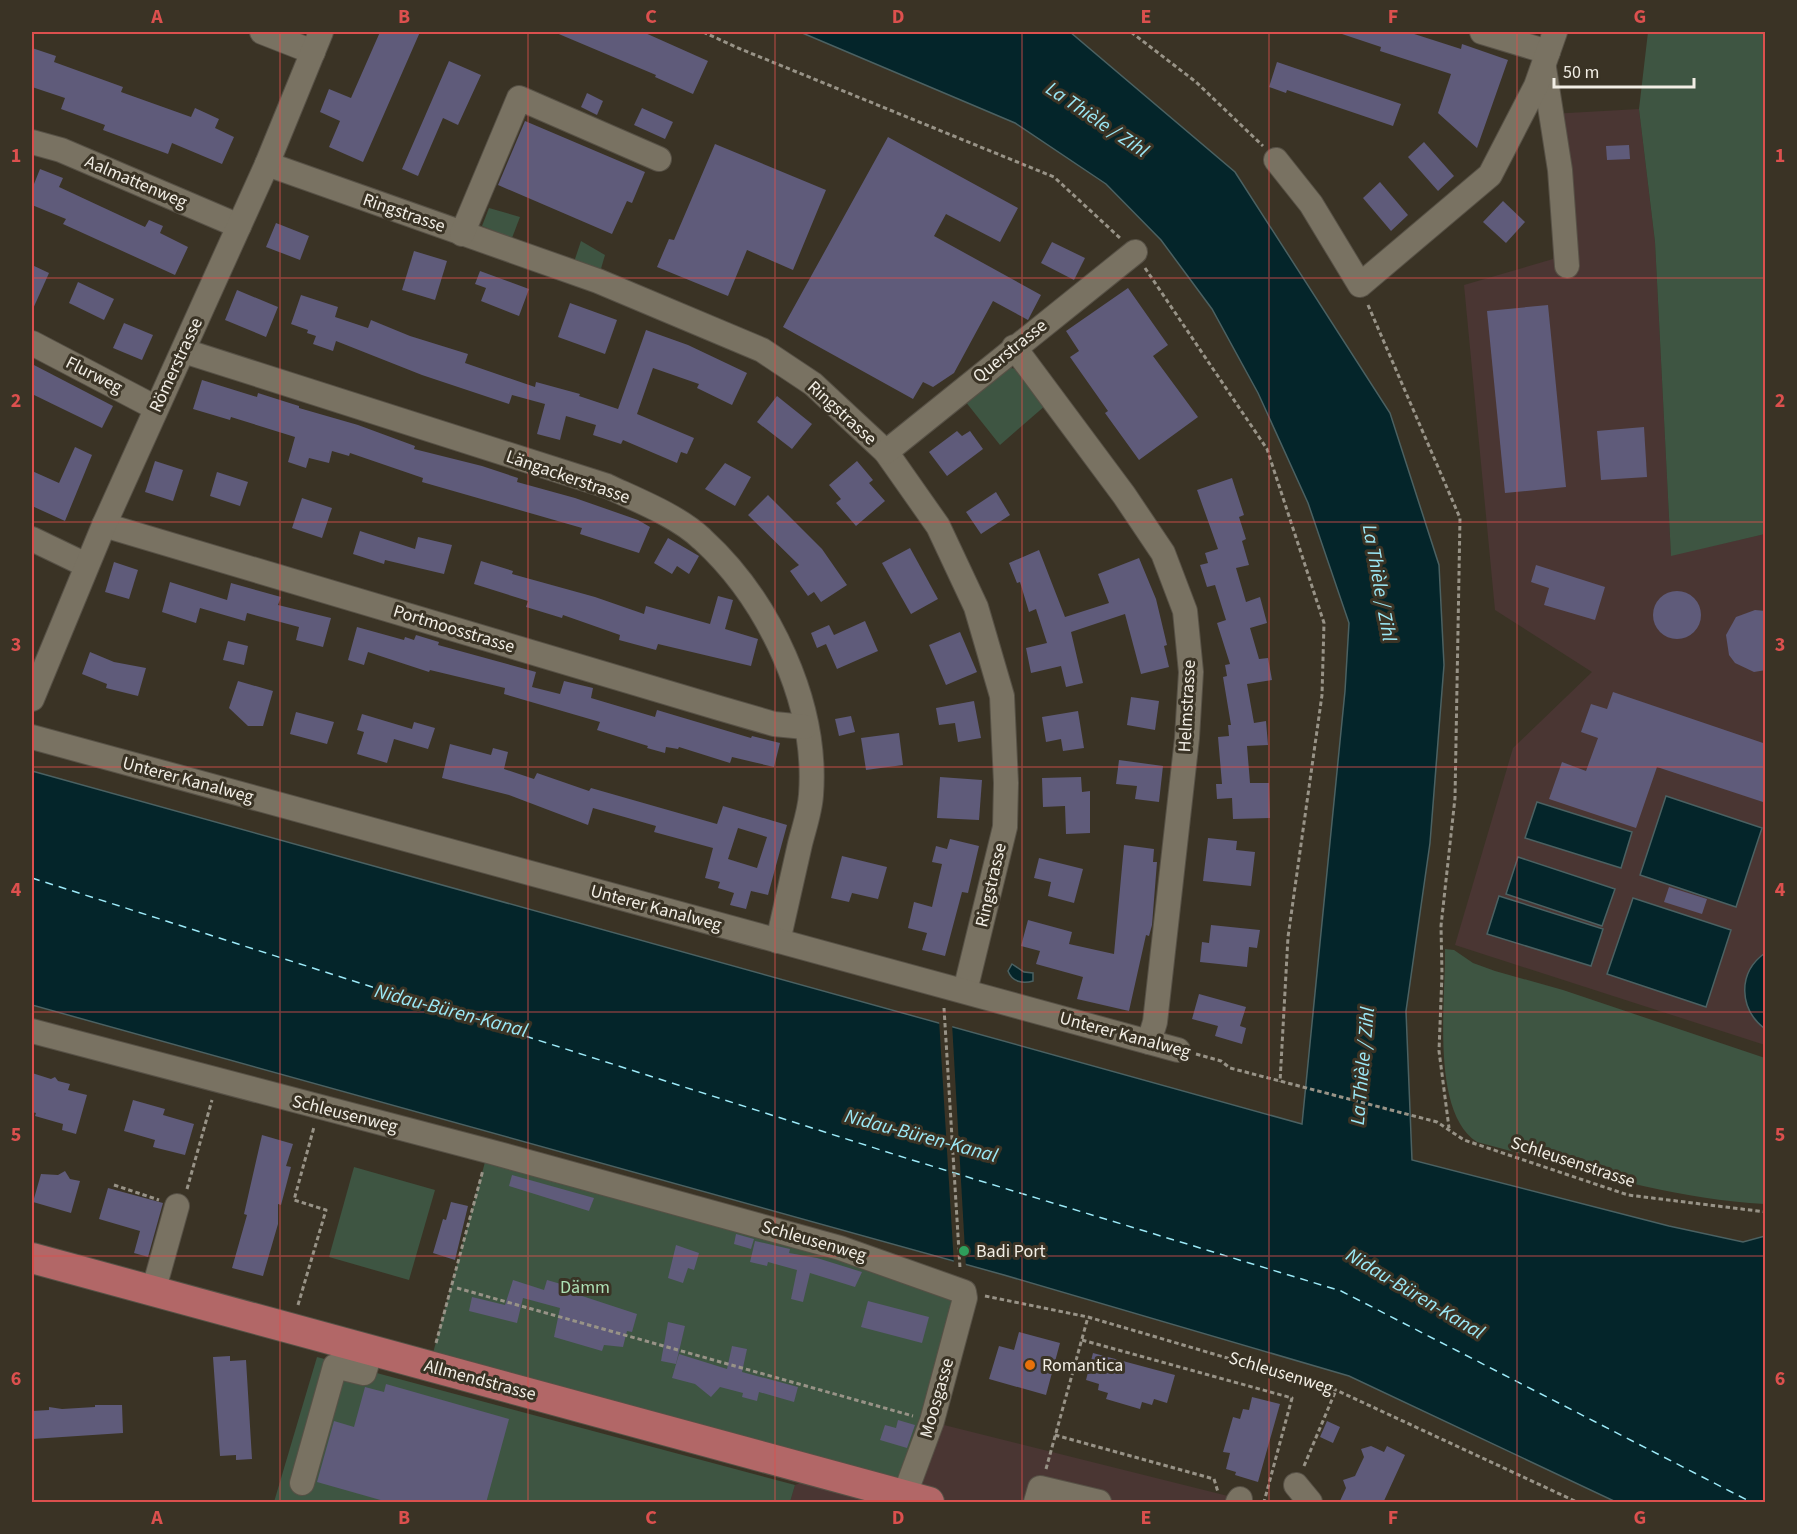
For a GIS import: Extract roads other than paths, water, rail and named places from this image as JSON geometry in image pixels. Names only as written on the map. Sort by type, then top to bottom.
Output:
[{"type":"main road","name":"Allmendstrasse","points":[[32,1258],[912,1500]]},
{"type":"street","points":[[262,32],[317,42]]},
{"type":"street","points":[[1482,32],[1549,51]]},
{"type":"street","name":"Römerstrasse","points":[[32,699],[104,525],[267,164],[317,42]]},
{"type":"street","points":[[1549,51],[1567,266]]},
{"type":"street","points":[[1276,160],[1311,204],[1360,285],[1490,175],[1549,51]]},
{"type":"street","points":[[462,234],[519,98],[659,159]]},
{"type":"street","name":"Aalmattenweg","points":[[32,141],[61,150],[239,226]]},
{"type":"street","name":"Ringstrasse","points":[[267,164],[598,281],[762,350],[813,384],[886,452],[938,526],[976,607],[1002,696],[1006,783],[1005,827],[965,991]]},
{"type":"street","name":"Querstrasse","points":[[886,452],[1135,252]]},
{"type":"street","name":"Flurweg","points":[[32,343],[156,408]]},
{"type":"street","name":"Helmstrasse","points":[[1014,347],[1124,495],[1162,553],[1185,611],[1191,672],[1187,738],[1155,1022],[1149,1042]]},
{"type":"street","name":"Längackerstrasse","points":[[184,351],[607,486],[651,506],[701,538],[741,581],[770,628],[797,694],[805,727],[811,762],[811,796],[778,941]]},
{"type":"street","name":"Portmoosstrasse","points":[[104,525],[774,724],[805,727]]},
{"type":"street","points":[[32,539],[87,566]]},
{"type":"street","name":"Unterer Kanalweg","points":[[32,737],[1178,1050]]},
{"type":"street","name":"Schleusenweg","points":[[32,1031],[488,1151],[962,1282]]},
{"type":"street","points":[[153,1292],[177,1206]]},
{"type":"street","name":"Moosgasse","points":[[912,1500],[965,1298],[962,1282]]},
{"type":"street","points":[[302,1483],[335,1366],[364,1373],[371,1350]]},
{"type":"street","points":[[1038,1495],[1099,1503]]},
{"type":"water","points":[[800,32],[1070,32],[1235,172],[1390,413],[1439,565],[1444,665],[1430,843],[1406,1011],[1412,1160],[1669,1226],[1743,1242],[1765,1236],[1765,1502],[1616,1502],[1349,1376],[1004,1275],[32,1005],[32,771],[1302,1124],[1345,691],[1349,623],[1308,503],[1258,393],[1212,309],[1161,240],[1106,184],[1015,123]]},
{"type":"water","points":[[1666,796],[1762,828],[1736,907],[1640,875]]},
{"type":"water","points":[[1537,802],[1632,832],[1621,868],[1525,838]]},
{"type":"water","points":[[1518,857],[1615,889],[1602,926],[1506,894]]},
{"type":"water","points":[[1499,896],[1603,929],[1591,966],[1487,934]]},
{"type":"water","points":[[1633,898],[1731,930],[1706,1007],[1607,974]]},
{"type":"water","points":[[1765,953],[1765,1029],[1750,1012],[1745,991],[1750,970]]},
{"type":"water","points":[[1012,964],[1024,972],[1033,973],[1033,981],[1022,982],[1012,978],[1008,971]]},
{"type":"place","name":"Badi Port","points":[[964,1251]]},
{"type":"place","name":"Romantica","points":[[1030,1365]]},
{"type":"water label","name":"La Thièle / Zihl","points":[[1097,120]]},
{"type":"water label","name":"La Thièle / Zihl","points":[[1379,583]]},
{"type":"water label","name":"Nidau-Büren-Kanal","points":[[451,1011]]},
{"type":"water label","name":"La Thièle / Zihl","points":[[1363,1066]]},
{"type":"water label","name":"Nidau-Büren-Kanal","points":[[921,1136]]},
{"type":"water label","name":"Nidau-Büren-Kanal","points":[[1415,1294]]},
{"type":"park label","name":"Dämm","points":[[585,1287]]}]
